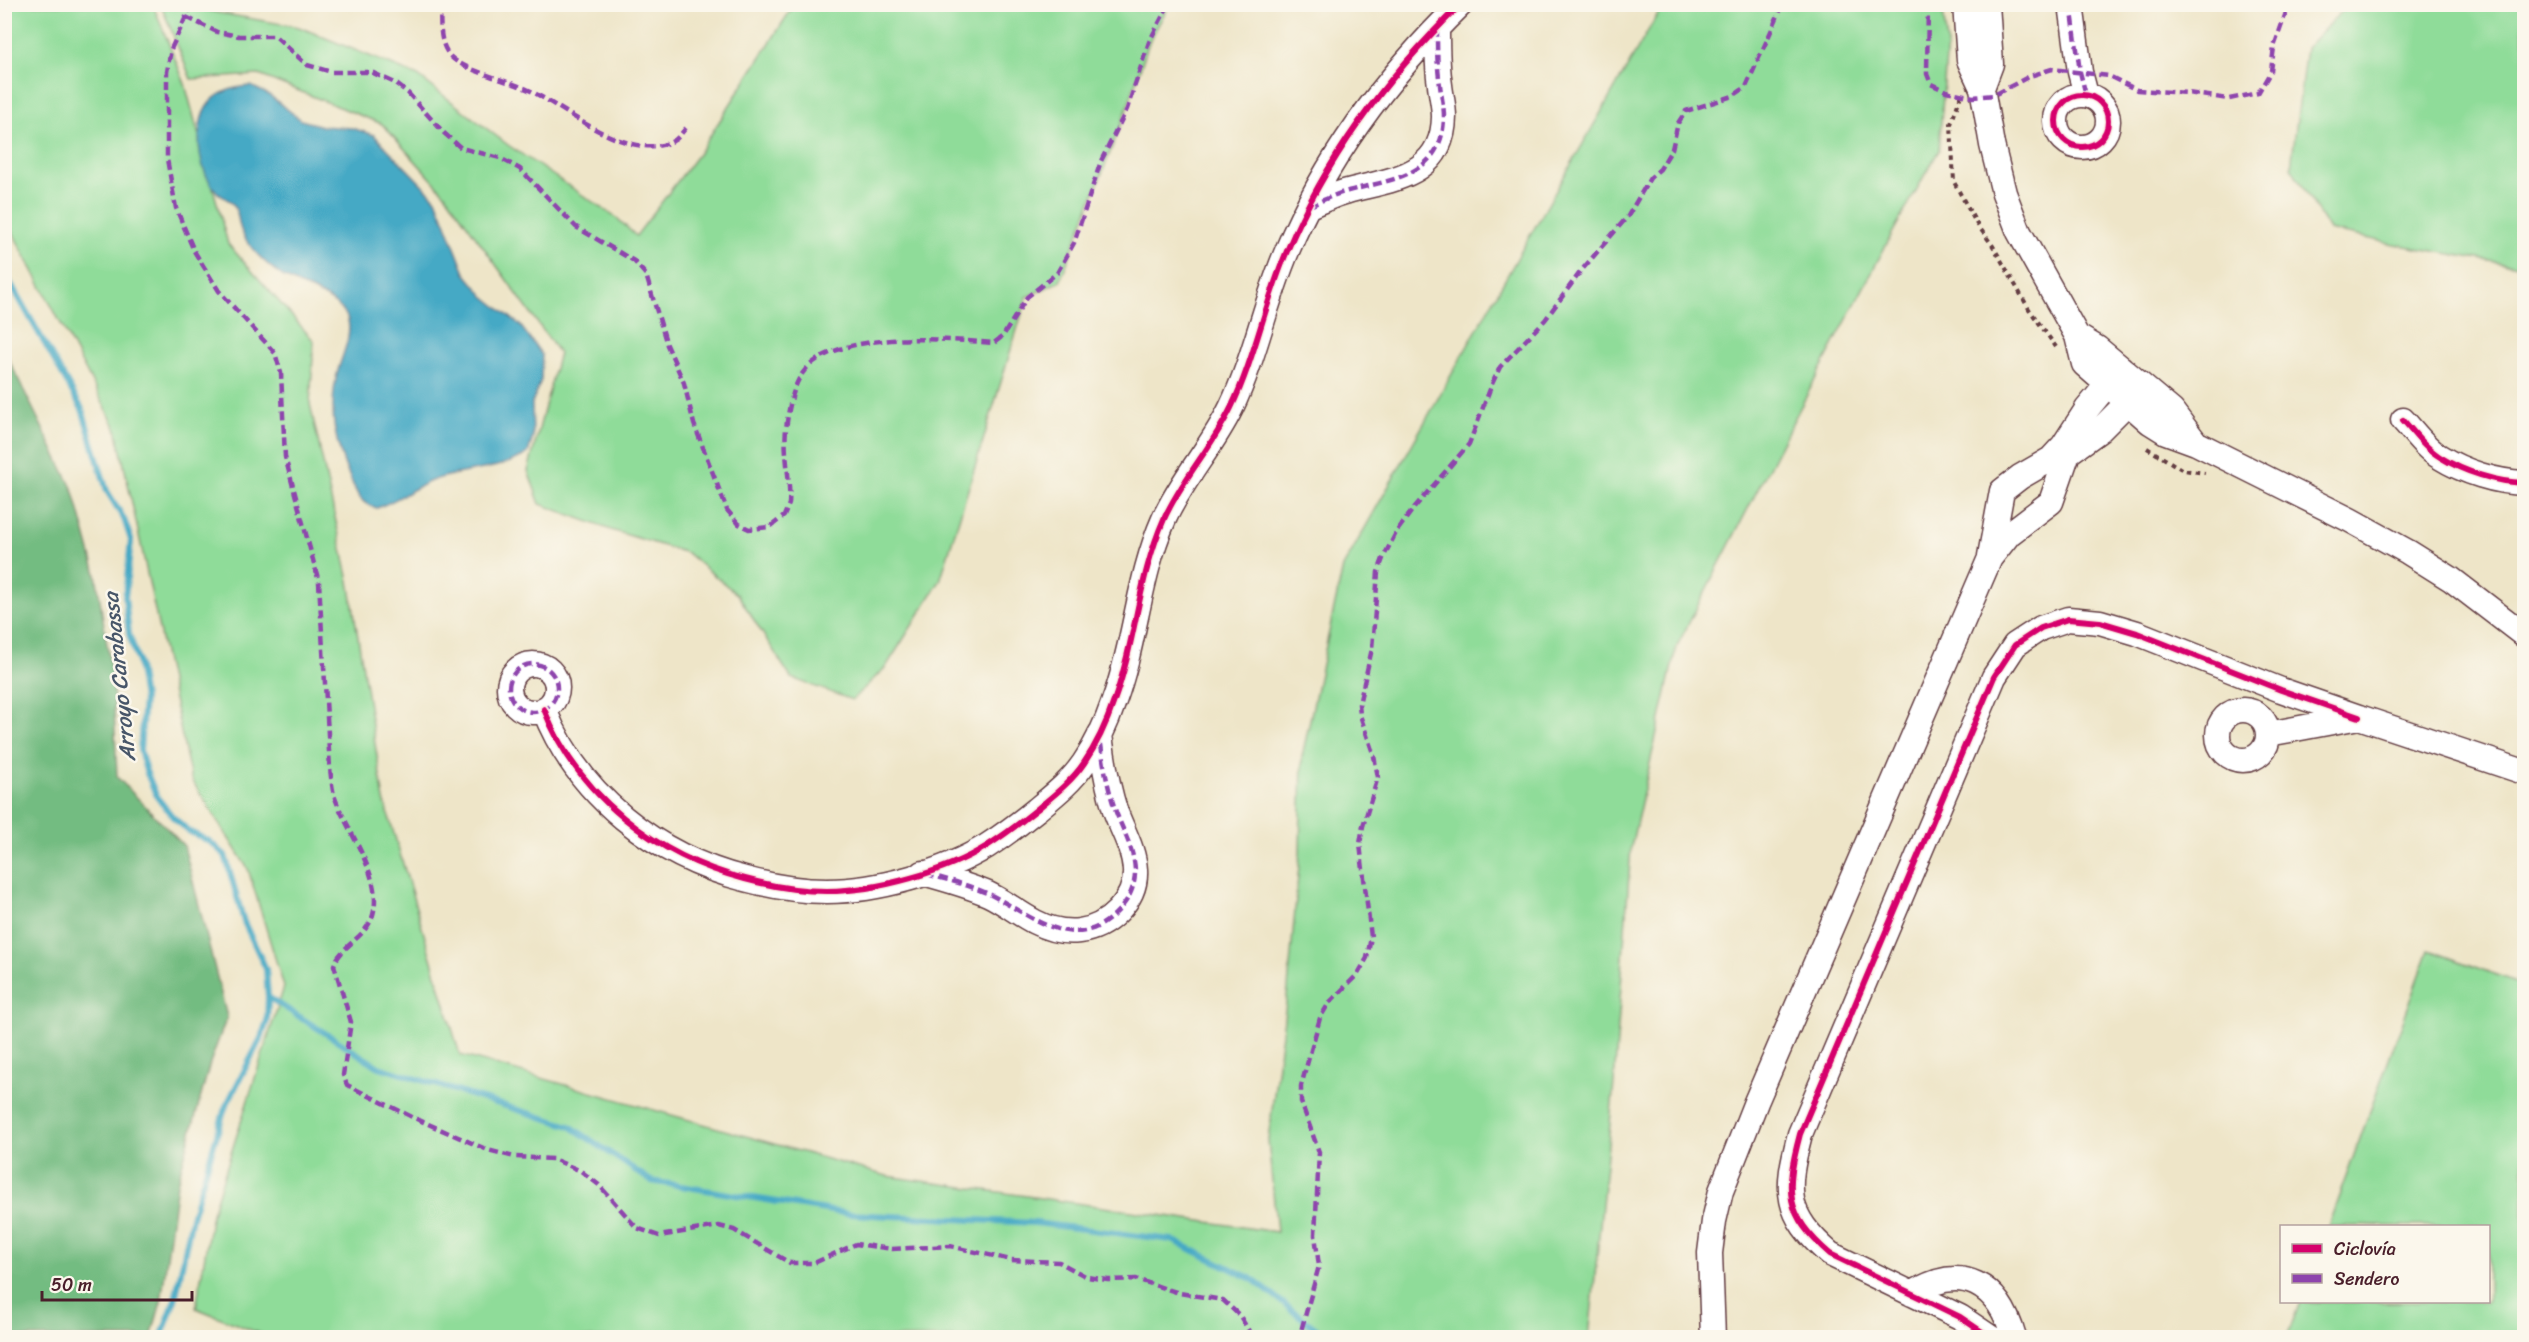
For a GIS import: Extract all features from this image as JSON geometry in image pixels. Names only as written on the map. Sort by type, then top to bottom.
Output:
[{"type":"street","points":[[544,709],[554,735],[583,777],[638,831],[683,856],[742,879],[781,888],[828,891],[860,888],[923,873],[984,848],[1017,825],[1057,793],[1083,765],[1100,734],[1114,703],[1125,666],[1145,569],[1157,534],[1171,504],[1230,410],[1288,249],[1309,206],[1358,124],[1406,61],[1461,4]]},
{"type":"street","points":[[1996,4],[1976,5],[1991,64],[1982,88],[1992,145],[2008,203],[2024,242],[2077,336],[2084,364],[2114,376],[2135,394],[2172,411],[2196,443],[2408,552],[2451,579],[2524,634]]},
{"type":"street","points":[[2071,4],[2080,72],[2086,95]]},
{"type":"street","points":[[1309,206],[1344,191],[1386,182],[1412,173],[1435,151],[1443,137],[1444,114],[1437,59],[1437,29]]},
{"type":"street","points":[[1713,1338],[1710,1253],[1721,1191],[1769,1071],[1990,558],[2002,491],[2050,459],[2063,447],[2114,376]]},
{"type":"street","points":[[1990,558],[2009,534],[2051,502],[2068,453],[2076,445],[2100,430],[2135,394]]},
{"type":"street","points":[[2403,420],[2438,456],[2475,474],[2512,483],[2524,483]]},
{"type":"street","points":[[1991,1338],[1960,1317],[1830,1254],[1802,1225],[1794,1210],[1790,1191],[1790,1171],[1800,1134],[1994,677],[2015,645],[2041,628],[2068,619],[2100,621],[2137,633],[2281,690],[2524,772]]},
{"type":"street","points":[[2268,734],[2359,717]]},
{"type":"street","points":[[923,873],[990,895],[1036,923],[1054,929],[1070,932],[1090,930],[1105,924],[1124,904],[1133,889],[1135,872],[1132,853],[1107,785],[1100,734]]},
{"type":"street","points":[[1912,1294],[1928,1284],[1946,1279],[1967,1279],[1989,1290],[2001,1305],[2014,1338]]},
{"type":"green space","points":[[5,5],[153,5],[185,84],[228,244],[314,341],[310,404],[349,581],[384,800],[460,1055],[887,1176],[1277,1232],[1268,1140],[1288,988],[1300,854],[1302,757],[1343,567],[1663,5],[1942,5],[1947,43],[1939,150],[1894,230],[1676,648],[1631,847],[1614,1083],[1589,1337],[271,1338],[196,1308],[212,1213],[284,987],[248,869],[191,779],[116,428],[5,218]]},
{"type":"green space","points":[[161,5],[187,5],[299,27],[418,76],[508,145],[618,219],[636,236],[699,153],[794,5],[1169,5],[1149,42],[1127,109],[1060,281],[1027,297],[940,581],[886,667],[852,700],[791,678],[738,595],[687,553],[611,530],[540,504],[528,471],[559,353],[446,195],[382,124],[259,75],[191,79]]},
{"type":"green space","points":[[2348,5],[2524,5],[2524,267],[2329,230],[2291,167],[2306,48]]},
{"type":"green space","points":[[5,352],[74,492],[96,574],[113,683],[117,777],[184,846],[227,1017],[210,1063],[177,1184],[161,1302],[151,1337],[5,1337]]},
{"type":"green space","points":[[2429,950],[2524,985],[2524,1337],[2287,1337],[2300,1303],[2490,1303],[2490,1225],[2328,1225]]},
{"type":"water","points":[[251,86],[269,95],[301,120],[322,126],[352,128],[374,135],[436,199],[465,273],[484,296],[520,325],[542,355],[541,380],[532,403],[533,437],[528,453],[505,464],[431,481],[377,508],[360,498],[345,467],[337,441],[333,415],[334,388],[347,341],[348,320],[337,305],[278,273],[257,254],[242,232],[234,205],[220,195],[211,184],[200,154],[201,123],[203,114],[211,101],[229,90]]},
{"type":"waterway","name":"Arroyo Carabassa","points":[[4,272],[82,409],[107,491],[124,519],[131,540],[125,597],[129,634],[138,661],[144,699],[140,750],[146,771],[157,797],[173,817],[190,832],[209,841],[225,855],[244,922],[266,969],[267,1021],[261,1038],[225,1108],[192,1217],[175,1300],[161,1338]]},
{"type":"waterway","points":[[268,997],[379,1067],[570,1126],[651,1181],[850,1214],[1035,1223],[1172,1240],[1252,1279],[1328,1338]]},
{"type":"marked path","points":[[192,4],[171,49],[167,72],[167,159],[176,208],[194,251],[219,291],[275,353],[281,373],[285,457],[319,582],[330,768],[334,795],[363,855],[374,887],[375,903],[372,918],[364,931],[337,958],[334,965],[351,1022],[343,1075],[347,1085],[412,1117],[488,1150],[514,1157],[553,1159],[581,1171],[599,1185],[637,1228],[659,1236],[719,1226],[734,1230],[790,1263],[814,1263],[856,1244],[892,1249],[950,1246],[1011,1260],[1059,1262],[1087,1277],[1108,1280],[1136,1279],[1179,1293],[1223,1300],[1240,1316],[1253,1338]]},
{"type":"marked path","points":[[440,4],[444,45],[451,57],[467,67],[531,91],[581,121],[619,140],[638,145],[656,146],[675,140],[686,128]]},
{"type":"marked path","points":[[186,17],[217,32],[239,36],[275,36],[307,65],[332,72],[371,72],[395,83],[408,93],[444,133],[461,148],[500,158],[520,169],[576,227],[634,261],[646,275],[667,345],[684,383],[694,424],[727,510],[739,524],[749,529],[770,527],[784,516],[789,504],[785,442],[789,410],[799,379],[817,360],[838,350],[863,343],[891,340],[920,339],[994,343],[1003,336],[1027,297],[1057,273],[1074,243],[1101,161],[1127,109],[1149,42],[1169,4]]},
{"type":"marked path","points":[[1292,1338],[1301,1331],[1319,1266],[1315,1235],[1319,1152],[1301,1102],[1301,1086],[1320,1018],[1329,1003],[1358,974],[1367,958],[1371,937],[1360,844],[1378,777],[1374,756],[1360,715],[1359,704],[1372,649],[1378,572],[1397,531],[1469,444],[1500,367],[1545,320],[1581,271],[1628,216],[1650,178],[1660,169],[1672,149],[1678,123],[1686,111],[1733,96],[1746,87],[1785,4]]},
{"type":"marked path","points":[[1928,4],[1927,74],[1931,84],[1946,91],[1973,97],[1994,95],[2030,76],[2052,69],[2109,76],[2137,90],[2187,93],[2229,99],[2258,93],[2271,71],[2274,47],[2289,4]]},
{"type":"marked path","points":[[1965,7],[1996,4]]},
{"type":"marked path","points":[[2071,4],[2080,72],[2086,95]]},
{"type":"marked path","points":[[1309,206],[1338,194],[1412,172],[1435,152],[1441,137],[1444,117],[1438,71],[1437,29]]},
{"type":"marked path","points":[[533,664],[550,671],[557,688],[550,705],[533,712],[516,705],[509,688],[516,671],[533,664]]},
{"type":"marked path","points":[[926,874],[983,891],[1054,928],[1085,931],[1101,925],[1128,899],[1135,872],[1131,849],[1110,793],[1100,736]]},
{"type":"cycle path","points":[[544,709],[577,769],[599,795],[624,818],[651,838],[681,855],[712,869],[755,882],[796,889],[827,891],[889,884],[931,872],[970,855],[1024,820],[1074,776],[1089,756],[1101,733],[1121,678],[1155,541],[1171,504],[1231,408],[1247,370],[1279,270],[1321,183],[1340,150],[1385,88],[1434,31],[1461,4]]},
{"type":"cycle path","points":[[2082,95],[2092,97],[2100,103],[2106,111],[2108,121],[2106,131],[2100,139],[2092,145],[2082,147],[2072,145],[2064,139],[2058,131],[2056,121],[2058,111],[2064,103],[2072,97],[2082,95]]},
{"type":"cycle path","points":[[2403,420],[2430,450],[2449,462],[2470,472],[2491,478],[2524,483]]},
{"type":"cycle path","points":[[1991,1338],[1960,1317],[1830,1254],[1815,1240],[1796,1213],[1791,1186],[1800,1134],[1994,677],[2015,645],[2041,628],[2068,619],[2100,622],[2137,633],[2281,690],[2359,717]]}]
